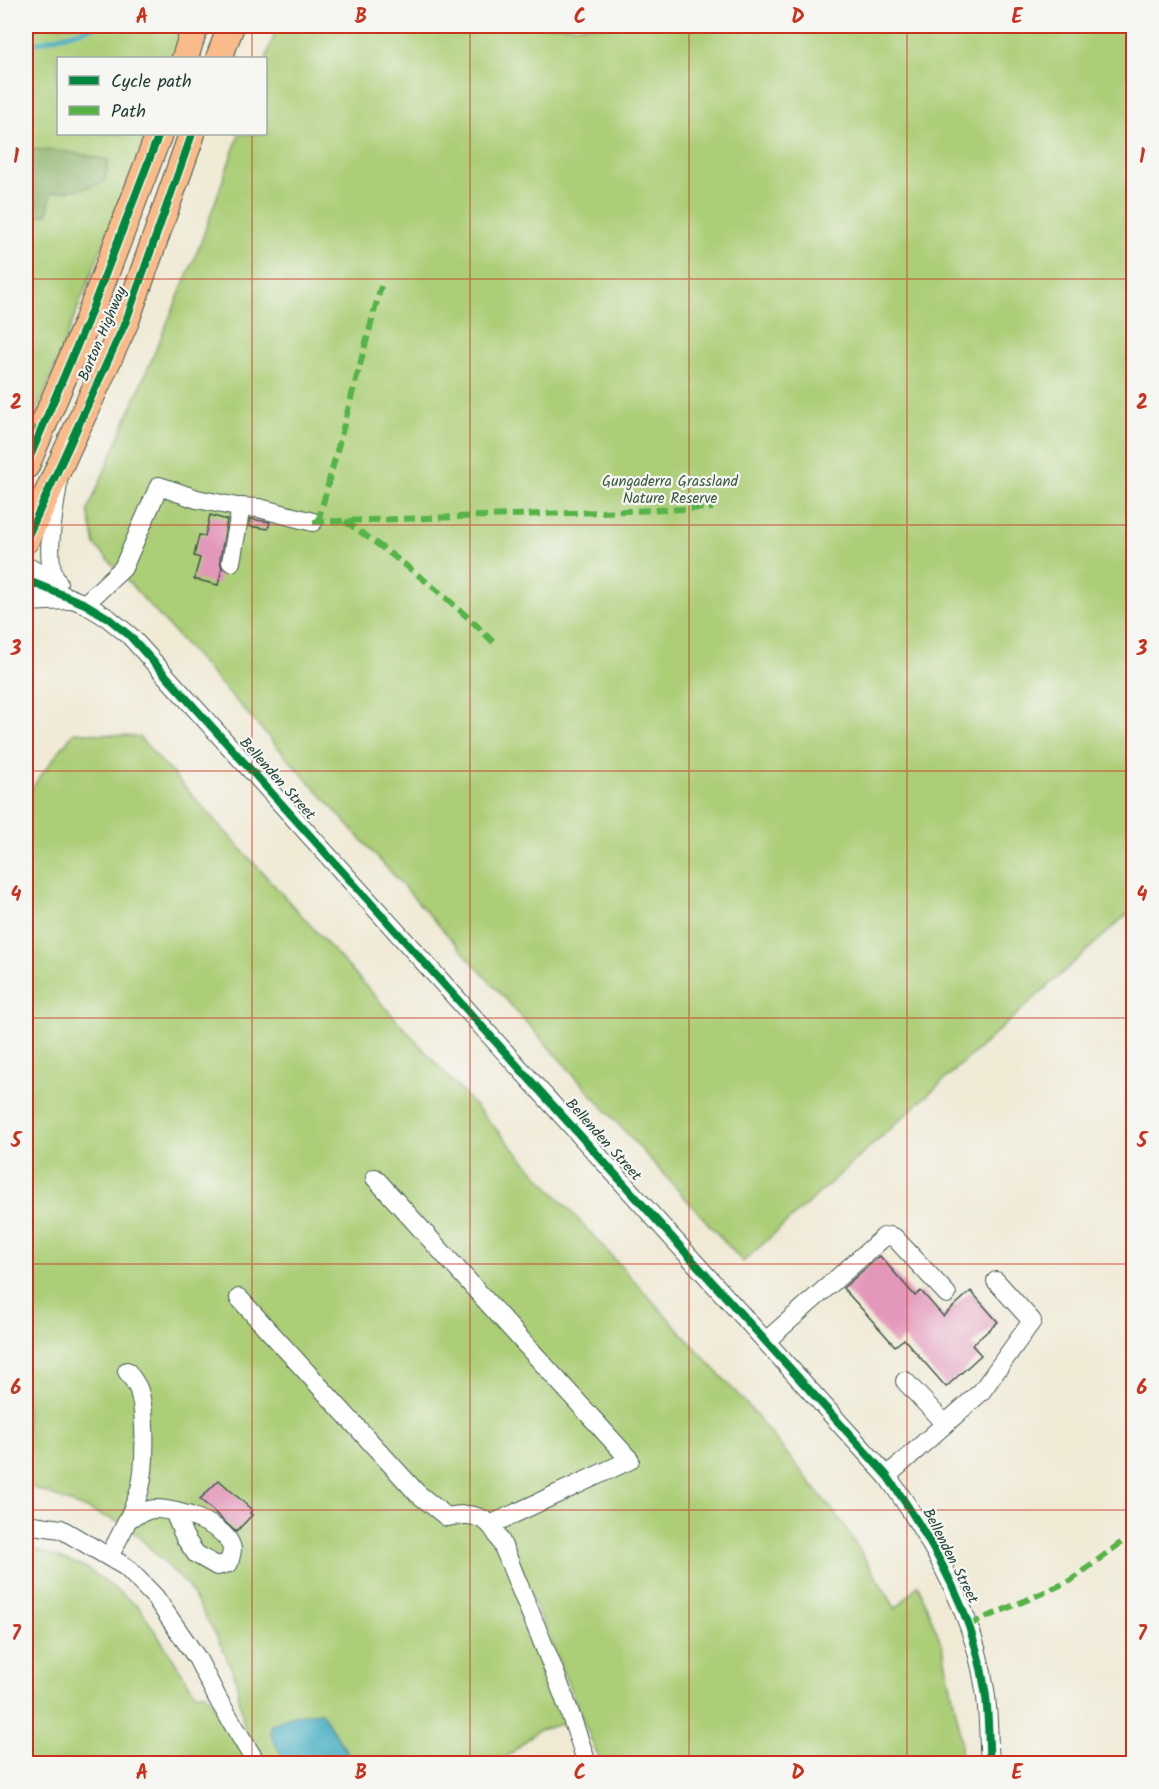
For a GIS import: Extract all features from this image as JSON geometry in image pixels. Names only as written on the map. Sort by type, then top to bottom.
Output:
[{"type":"highway","points":[[185,57],[195,26]]},
{"type":"highway","points":[[219,57],[231,26]]},
{"type":"highway","name":"Barton Highway","points":[[26,466],[87,322],[159,135]]},
{"type":"highway","name":"Barton Highway","points":[[26,540],[126,321],[192,135]]},
{"type":"street","points":[[58,583],[53,576],[51,556],[60,466]]},
{"type":"street","points":[[26,602],[81,602],[123,568],[159,486],[197,499],[259,508],[313,522]]},
{"type":"street","points":[[231,562],[241,507]]},
{"type":"street","name":"Bellenden Street","points":[[26,566],[58,583],[81,602]]},
{"type":"street","name":"Bellenden Street","points":[[26,580],[81,602],[108,618],[130,636],[767,1340],[887,1476],[912,1511],[943,1568],[969,1625],[985,1690],[990,1764]]},
{"type":"street","points":[[375,1178],[630,1460],[490,1526]]},
{"type":"street","points":[[767,1340],[884,1237],[895,1238],[947,1294]]},
{"type":"street","points":[[887,1476],[981,1392],[1032,1321],[996,1281]]},
{"type":"street","points":[[239,1298],[417,1493],[447,1517],[467,1514],[489,1523],[499,1540],[543,1645],[574,1722],[587,1764]]},
{"type":"street","points":[[109,1557],[141,1487],[144,1452],[143,1415],[139,1389],[127,1371]]},
{"type":"street","points":[[905,1381],[945,1424]]},
{"type":"street","points":[[128,1519],[153,1509],[174,1512]]},
{"type":"street","points":[[26,1524],[61,1529],[126,1567],[155,1597],[197,1659],[256,1764]]},
{"type":"green space","points":[[26,26],[186,26],[175,57],[57,57],[57,135],[146,135],[26,441]]},
{"type":"green space","name":"Gungaderra Grassland Nature Reserve","points":[[277,26],[1133,26],[1133,909],[743,1262],[95,545],[88,510],[200,245],[239,135],[267,135],[267,57]]},
{"type":"green space","points":[[34,149],[69,152],[109,160],[104,182],[86,188],[51,193],[48,213],[35,220],[26,243],[26,173]]},
{"type":"green space","points":[[74,732],[139,737],[751,1409],[842,1522],[896,1609],[918,1585],[942,1645],[960,1730],[962,1763],[601,1763],[506,1536],[568,1722],[537,1731],[500,1763],[268,1763],[245,1731],[235,1676],[217,1637],[187,1585],[138,1536],[121,1523],[26,1485],[26,795]]},
{"type":"green space","points":[[26,1546],[85,1567],[140,1608],[195,1693],[206,1693],[250,1764],[26,1764]]},
{"type":"water","points":[[321,1712],[354,1763],[285,1763],[271,1735],[271,1725],[293,1715]]},
{"type":"building","points":[[210,515],[227,520],[218,585],[194,579],[200,558],[194,556],[199,535],[205,536]]},
{"type":"building","points":[[250,519],[270,522],[268,529],[249,526]]},
{"type":"building","points":[[880,1256],[915,1296],[921,1291],[943,1316],[971,1291],[998,1322],[972,1345],[981,1355],[946,1387],[904,1339],[895,1346],[843,1288]]},
{"type":"building","points":[[219,1480],[252,1510],[250,1513],[252,1515],[236,1532],[200,1499]]},
{"type":"waterway","points":[[26,46],[98,26]]},
{"type":"marked path","points":[[318,522],[381,286]]},
{"type":"marked path","points":[[26,433],[44,424]]},
{"type":"marked path","points":[[313,522],[713,508]]},
{"type":"marked path","points":[[345,521],[424,580],[497,646]]},
{"type":"marked path","points":[[969,1625],[1070,1581],[1134,1533]]},
{"type":"cycle path","points":[[26,466],[87,322],[159,135]]},
{"type":"cycle path","points":[[26,540],[126,321],[192,135]]},
{"type":"cycle path","points":[[26,580],[85,604],[108,618],[130,636],[887,1476],[935,1551],[961,1605],[979,1661],[985,1690],[990,1764]]}]
